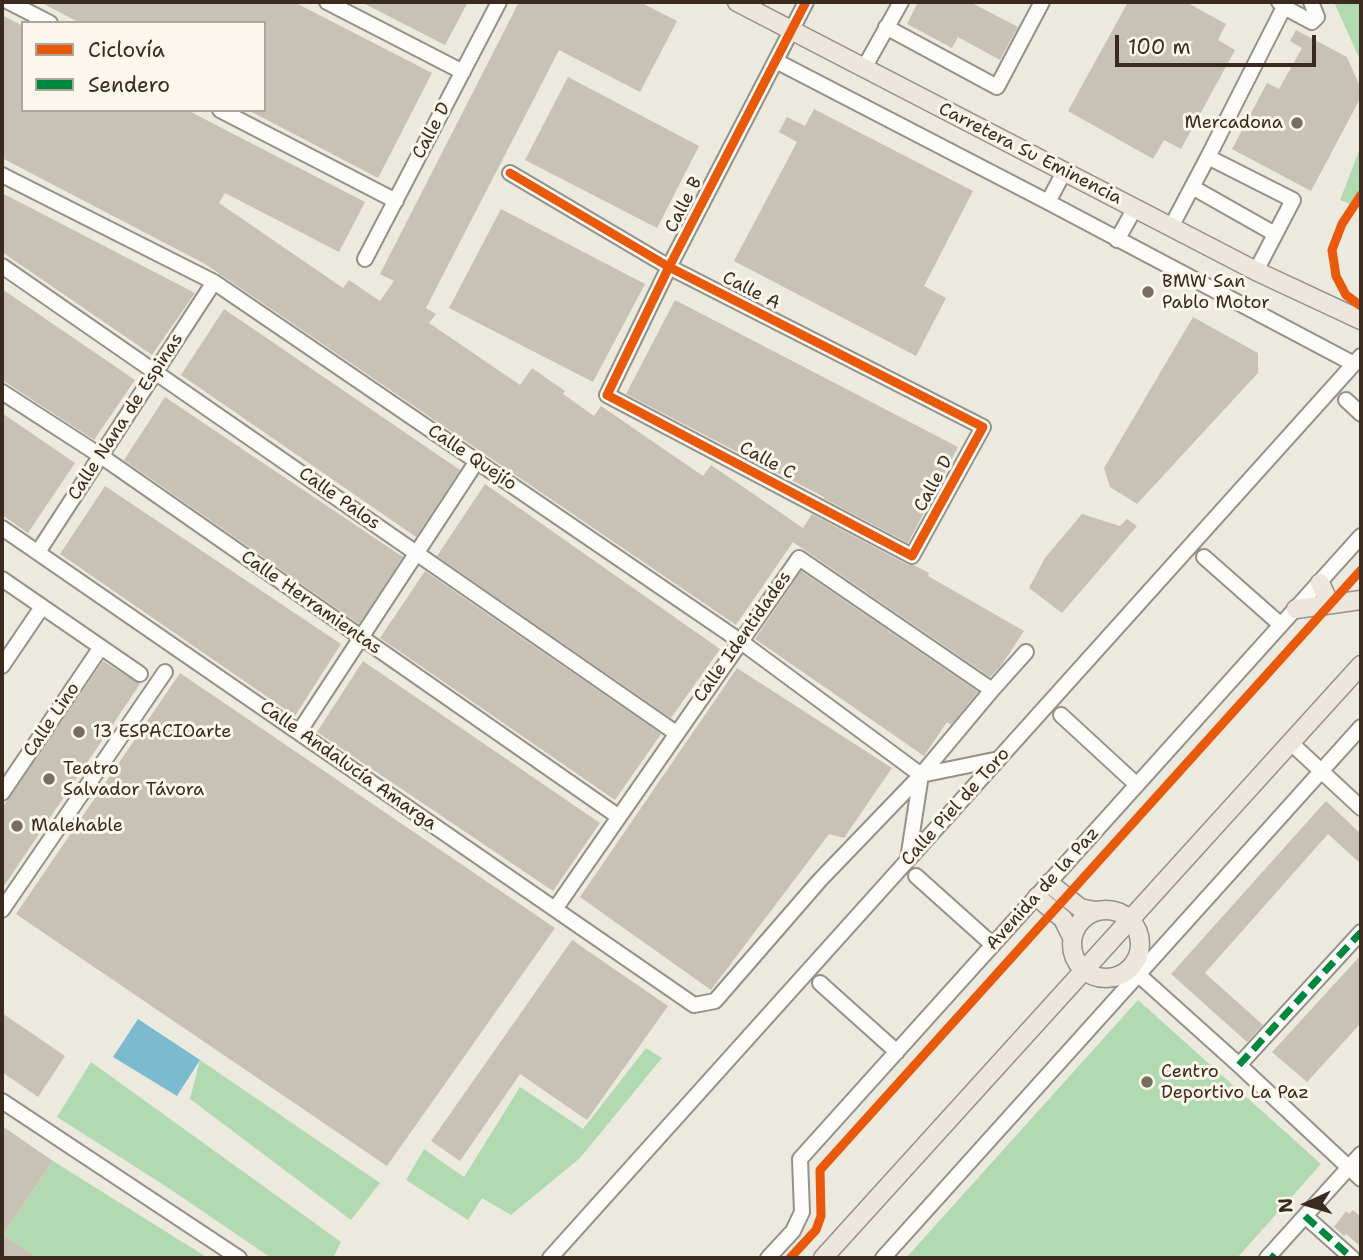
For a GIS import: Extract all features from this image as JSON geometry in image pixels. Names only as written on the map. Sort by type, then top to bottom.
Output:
[{"type":"main road","name":"Carretera Su Eminencia","points":[[737,2],[1256,271],[1361,320]]},
{"type":"main road","name":"Carretera Su Eminencia","points":[[1324,301],[1361,332]]},
{"type":"main road","points":[[1320,583],[1330,604]]},
{"type":"main road","points":[[1296,609],[1361,600]]},
{"type":"main road","points":[[823,1258],[1361,665]]},
{"type":"main road","points":[[1049,883],[1080,908],[1095,911],[1107,909],[1130,919],[1140,937],[1135,971],[1102,978],[1084,971],[1076,960],[1072,937],[1077,926],[1095,911]]},
{"type":"main road","points":[[1037,897],[1063,919],[1072,937]]},
{"type":"street","points":[[9,2],[46,21]]},
{"type":"street","points":[[327,2],[463,72]]},
{"type":"street","name":"Calle D","points":[[365,259],[499,2]]},
{"type":"street","name":"Calle B","points":[[607,395],[669,267],[806,2]]},
{"type":"street","points":[[886,27],[997,87],[1042,2]]},
{"type":"street","points":[[1171,227],[1208,157],[1281,4],[1312,22],[1317,17],[1311,2]]},
{"type":"street","points":[[864,68],[897,3]]},
{"type":"street","points":[[776,61],[1117,240],[1358,360]]},
{"type":"street","points":[[224,112],[396,201]]},
{"type":"street","points":[[1208,157],[1293,200],[1256,271]]},
{"type":"street","points":[[1048,202],[1064,172]]},
{"type":"street","name":"Calle A","points":[[510,173],[669,267],[983,427]]},
{"type":"street","name":"Calle Quejío","points":[[2,175],[214,282],[740,641],[921,775]]},
{"type":"street","points":[[1192,187],[1275,234]]},
{"type":"street","points":[[1117,240],[1135,208]]},
{"type":"street","name":"Calle Palos","points":[[2,266],[676,733]]},
{"type":"street","name":"Calle Nana de Espinas","points":[[38,552],[214,282]]},
{"type":"street","name":"Calle Piel de Toro","points":[[550,1258],[1358,360]]},
{"type":"street","name":"Calle Herramientas","points":[[2,391],[101,456],[619,817]]},
{"type":"street","name":"Calle C","points":[[607,395],[912,556]]},
{"type":"street","points":[[1346,400],[1361,414]]},
{"type":"street","name":"Calle D","points":[[912,556],[983,427]]},
{"type":"street","points":[[299,732],[477,461]]},
{"type":"street","name":"Calle Andalucía Amarga","points":[[2,528],[694,1004],[715,1001],[820,880],[921,775]]},
{"type":"street","name":"Avenida de la Paz","points":[[768,1258],[793,1231],[802,1212],[800,1159],[1361,536]]},
{"type":"street","points":[[1204,557],[1282,625]]},
{"type":"street","name":"Calle Identidades","points":[[555,909],[799,558],[992,690]]},
{"type":"street","points":[[2,579],[140,674]]},
{"type":"street","points":[[2,666],[42,607]]},
{"type":"street","name":"Calle Lino","points":[[2,793],[101,647]]},
{"type":"street","points":[[907,861],[921,775],[1026,652]]},
{"type":"street","points":[[2,910],[165,672]]},
{"type":"street","points":[[1061,715],[1137,785]]},
{"type":"street","points":[[883,1258],[1135,971],[1361,727]]},
{"type":"street","points":[[1291,743],[1361,808]]},
{"type":"street","points":[[921,775],[999,759]]},
{"type":"street","points":[[916,876],[993,945]]},
{"type":"street","points":[[1239,1065],[1361,932]]},
{"type":"street","points":[[1135,971],[1361,1179]]},
{"type":"street","points":[[820,983],[897,1052]]},
{"type":"street","points":[[2,1101],[239,1258]]},
{"type":"street","points":[[1271,1257],[1361,1154]]},
{"type":"street","points":[[1305,1216],[1352,1258]]},
{"type":"green space","points":[[1334,2],[1361,2],[1361,62]]},
{"type":"green space","points":[[1361,146],[1361,208],[1340,200]]},
{"type":"green space","name":"Centro Deportivo La Paz","points":[[1138,1000],[1321,1164],[1237,1258],[906,1258]]},
{"type":"green space","points":[[646,1048],[662,1058],[580,1158],[511,1215],[482,1198],[468,1220],[406,1180],[424,1149],[464,1177],[520,1087],[583,1129]]},
{"type":"green space","points":[[200,1060],[380,1183],[351,1220],[190,1099]]},
{"type":"green space","points":[[91,1062],[341,1242],[333,1258],[271,1258],[57,1117]]},
{"type":"green space","points":[[53,1161],[208,1258],[38,1258],[3,1235]]},
{"type":"water","points":[[138,1019],[200,1060],[177,1096],[113,1057]]},
{"type":"building","points":[[40,2],[294,2],[432,73],[378,178],[252,112],[266,112],[266,21],[76,21]]},
{"type":"building","points":[[361,2],[468,2],[445,45]]},
{"type":"building","points":[[519,2],[640,2],[677,21],[640,92],[559,50],[426,308],[436,314],[429,323],[520,385],[532,368],[594,416],[601,406],[703,476],[711,465],[803,528],[812,514],[908,565],[914,565],[929,573],[928,576],[1024,631],[1001,666],[990,677],[793,542],[736,625],[205,264],[2,158],[2,15],[21,25],[21,112],[191,112],[365,202],[339,252],[225,193],[219,203],[343,288],[349,280],[380,301],[394,281],[380,274]]},
{"type":"building","points":[[918,2],[970,2],[1018,27],[1000,60],[958,37],[952,48],[907,24]]},
{"type":"building","points":[[1128,2],[1186,2],[1226,24],[1218,40],[1235,50],[1181,149],[1164,140],[1153,159],[1068,111]]},
{"type":"building","name":"Mercadona","points":[[1296,30],[1347,57],[1361,89],[1361,97],[1311,191],[1232,149],[1267,83],[1279,89],[1302,48],[1290,41]]},
{"type":"building","points":[[568,77],[699,146],[657,228],[525,160]]},
{"type":"building","points":[[814,109],[973,191],[924,286],[946,298],[916,356],[734,261],[797,142],[779,132],[787,117],[805,126]]},
{"type":"building","points":[[2,193],[195,293],[152,355],[2,252]]},
{"type":"building","points":[[501,209],[645,284],[593,382],[449,308]]},
{"type":"building","points":[[2,289],[135,380],[94,440],[2,380]]},
{"type":"building","points":[[675,300],[958,447],[908,543],[626,394]]},
{"type":"building","points":[[224,309],[460,470],[416,537],[181,375]]},
{"type":"building","points":[[1193,317],[1258,353],[1258,373],[1137,504],[1110,487],[1104,468]]},
{"type":"building","points":[[165,397],[403,557],[359,624],[124,460]]},
{"type":"building","points":[[2,413],[75,463],[28,533],[2,515]]},
{"type":"building","points":[[485,484],[720,649],[671,718],[437,556]]},
{"type":"building","points":[[105,486],[341,644],[295,716],[60,554]]},
{"type":"building","points":[[1082,514],[1120,526],[1127,519],[1137,526],[1062,613],[1029,588],[1045,558]]},
{"type":"building","points":[[425,571],[661,734],[615,800],[380,638]]},
{"type":"building","points":[[801,571],[978,692],[951,725],[947,722],[924,756],[755,639]]},
{"type":"building","points":[[103,661],[140,684],[2,889],[2,808]]},
{"type":"building","points":[[363,661],[600,823],[553,891],[317,732]]},
{"type":"building","points":[[737,668],[892,768],[844,838],[829,834],[711,990],[580,897]]},
{"type":"building","points":[[180,673],[555,928],[387,1166],[16,914]]},
{"type":"building","points":[[1326,801],[1361,834],[1361,864],[1328,834],[1205,973],[1263,1025],[1247,1042],[1171,974]]},
{"type":"building","points":[[572,940],[668,1006],[587,1120],[520,1074],[460,1161],[431,1141]]},
{"type":"building","points":[[1361,955],[1361,1023],[1307,1082],[1272,1052]]},
{"type":"building","points":[[2,1013],[65,1056],[38,1097],[2,1072]]},
{"type":"building","points":[[2,1126],[53,1161],[3,1235],[38,1258],[2,1258]]},
{"type":"building","points":[[1353,1210],[1361,1217],[1361,1247],[1334,1227],[1346,1211],[1349,1214]]},
{"type":"marked path","points":[[1239,1065],[1361,932]]},
{"type":"marked path","points":[[1305,1216],[1352,1258]]},
{"type":"marked path","points":[[1270,1255],[1274,1258]]},
{"type":"cycle path","points":[[510,173],[669,267],[983,427],[912,556],[607,395],[669,267],[806,2]]},
{"type":"cycle path","points":[[1361,195],[1342,224],[1332,250],[1336,276],[1346,295],[1361,306]]},
{"type":"cycle path","points":[[790,1258],[816,1230],[821,1216],[820,1170],[1361,570]]},
{"type":"place","name":"Mercadona","points":[[1297,123]]},
{"type":"place","name":"BMW San Pablo Motor","points":[[1148,292]]},
{"type":"place","name":"13 ESPACIOarte","points":[[79,732]]},
{"type":"place","name":"Teatro Salvador Távora","points":[[49,779]]},
{"type":"place","name":"Malehable","points":[[17,826]]},
{"type":"place","name":"Centro Deportivo La Paz","points":[[1147,1082]]}]
